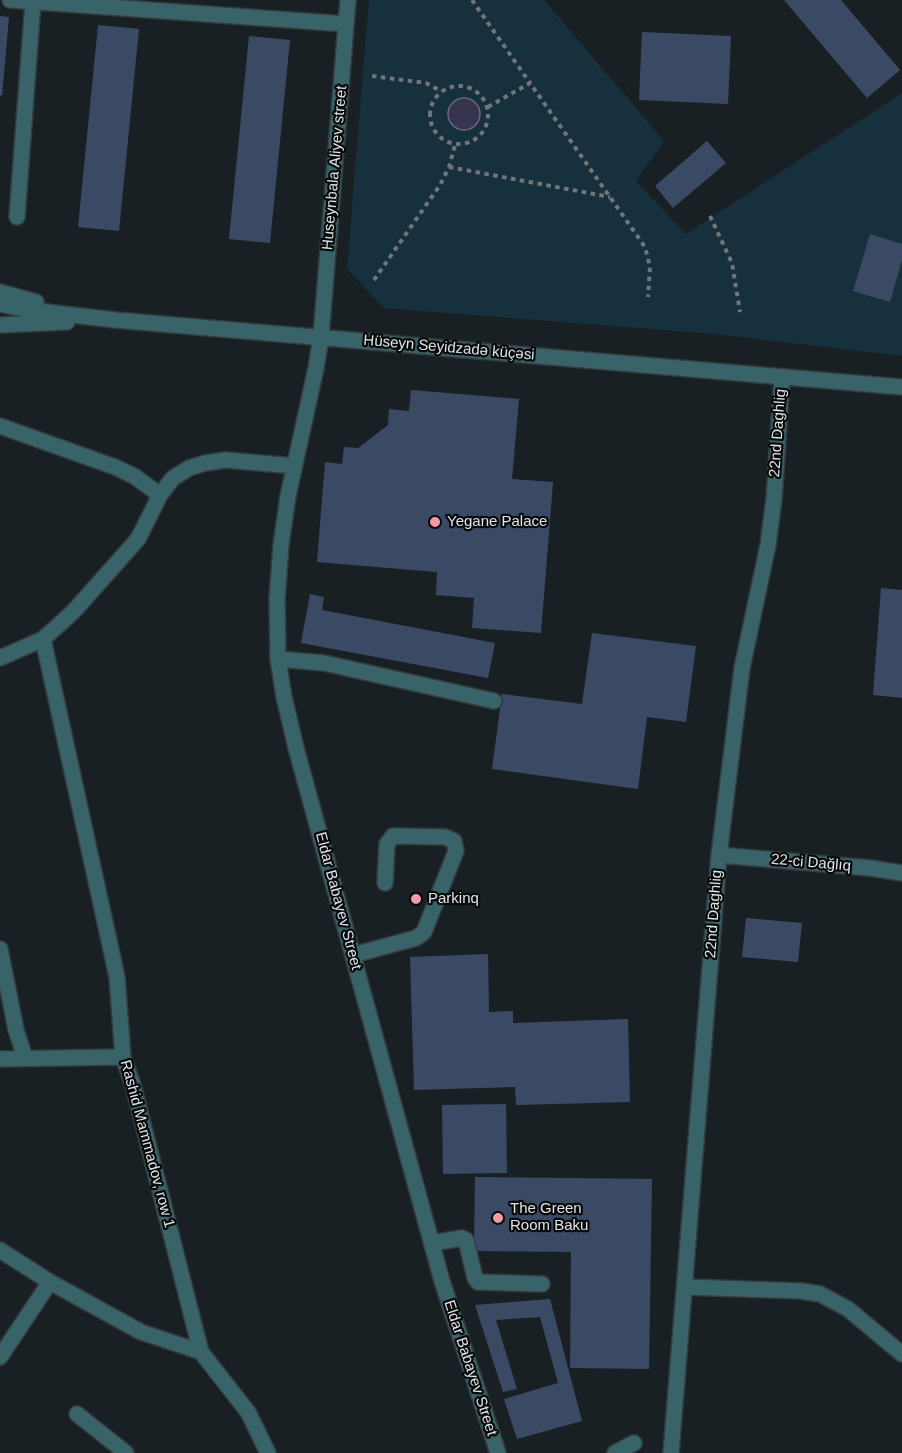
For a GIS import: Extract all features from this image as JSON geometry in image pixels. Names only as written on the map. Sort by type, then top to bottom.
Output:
[{"type":"street","points":[[10,0],[346,24]]},
{"type":"street","name":"Huseynbala Aliyev street","points":[[321,337],[348,0]]},
{"type":"street","points":[[17,217],[33,2]]},
{"type":"street","points":[[0,292],[115,320]]},
{"type":"street","points":[[0,304],[29,310],[115,320]]},
{"type":"street","points":[[0,325],[115,320]]},
{"type":"street","name":"Hüseyn Seyidzadə küçəsi","points":[[115,320],[902,387]]},
{"type":"street","name":"Eldar Babayev Street","points":[[321,337],[294,466],[281,545],[277,599],[278,659],[284,697],[442,1281],[498,1453]]},
{"type":"street","name":"22nd Daghlig","points":[[671,1453],[719,855],[741,668],[768,545],[774,499],[782,378]]},
{"type":"street","points":[[0,426],[115,467],[160,495]]},
{"type":"street","points":[[0,658],[43,639],[73,612],[138,539],[160,495],[173,478],[189,468],[226,460],[294,466]]},
{"type":"street","name":"Rashid Mammadov, row 1","points":[[43,639],[117,977],[123,1057],[133,1085],[201,1352],[248,1412],[268,1453]]},
{"type":"street","points":[[278,659],[324,663],[494,701]]},
{"type":"street","points":[[353,955],[416,938],[424,932],[456,852],[454,841],[445,837],[393,836],[387,844],[385,883]]},
{"type":"street","name":"22-ci Dağlıq","points":[[719,855],[870,868],[902,873]]},
{"type":"street","points":[[0,949],[16,1030],[25,1058]]},
{"type":"street","points":[[0,1059],[123,1057]]},
{"type":"street","points":[[432,1243],[462,1238],[466,1240],[478,1282],[542,1284]]},
{"type":"street","points":[[0,1250],[50,1282],[141,1332],[201,1352]]},
{"type":"street","points":[[0,1358],[50,1282]]},
{"type":"street","points":[[686,1287],[801,1291],[820,1294],[848,1309],[902,1354]]},
{"type":"street","points":[[77,1414],[126,1453]]},
{"type":"street","points":[[615,1453],[634,1443]]},
{"type":"path","points":[[472,0],[645,247],[650,267],[648,297]]},
{"type":"path","points":[[372,76],[426,83],[441,91]]},
{"type":"path","points":[[488,107],[530,83]]},
{"type":"path","points":[[452,86],[474,89],[483,97],[488,107],[489,119],[485,130],[477,139],[467,144],[455,145],[444,141],[435,133],[430,123],[430,111],[434,100],[441,91],[452,86]]},
{"type":"path","points":[[374,280],[440,185],[449,167],[455,145]]},
{"type":"path","points":[[449,167],[610,197]]},
{"type":"path","points":[[710,216],[732,263],[740,312]]},
{"type":"shaded area","points":[[369,0],[544,0],[664,141],[636,181],[686,234],[902,93],[902,356],[715,334],[384,308],[347,269]]},
{"type":"shaded area","points":[[464,98],[475,103],[480,114],[475,125],[464,130],[453,125],[448,114],[453,103]]},
{"type":"building","points":[[784,0],[841,0],[900,70],[867,98]]},
{"type":"building","points":[[0,16],[9,17],[2,96],[0,95]]},
{"type":"building","points":[[98,25],[139,29],[119,231],[78,227]]},
{"type":"building","points":[[642,32],[731,36],[728,104],[639,100]]},
{"type":"building","points":[[249,36],[290,40],[270,243],[229,239]]},
{"type":"building","points":[[707,141],[726,163],[673,208],[655,186]]},
{"type":"building","points":[[870,234],[902,244],[902,260],[890,302],[853,291]]},
{"type":"building","name":"Yegane Palace","points":[[411,390],[519,399],[512,479],[553,482],[541,633],[472,628],[474,598],[436,595],[437,572],[317,562],[325,462],[342,464],[344,447],[358,448],[388,425],[389,409],[409,411]]},
{"type":"building","points":[[881,588],[902,590],[902,698],[873,695]]},
{"type":"building","points":[[310,594],[324,597],[322,610],[495,643],[488,678],[301,643]]},
{"type":"building","points":[[592,633],[696,646],[686,722],[647,717],[638,789],[492,769],[502,694],[582,704]]},
{"type":"building","points":[[746,918],[802,923],[798,962],[742,957]]},
{"type":"building","points":[[488,954],[489,1012],[513,1011],[513,1023],[628,1019],[630,1102],[516,1105],[515,1087],[414,1090],[410,957]]},
{"type":"building","points":[[506,1104],[507,1173],[443,1174],[442,1105]]},
{"type":"building","points":[[475,1177],[652,1179],[649,1369],[570,1368],[571,1252],[474,1251]]},
{"type":"building","points":[[550,1299],[582,1421],[517,1439],[504,1399],[558,1383],[540,1317],[496,1320],[517,1389],[503,1392],[475,1305]]},
{"type":"place","name":"Yegane Palace","points":[[435,522]]},
{"type":"place","name":"Parkinq","points":[[416,899]]},
{"type":"place","name":"The Green Room Baku","points":[[498,1218]]}]
